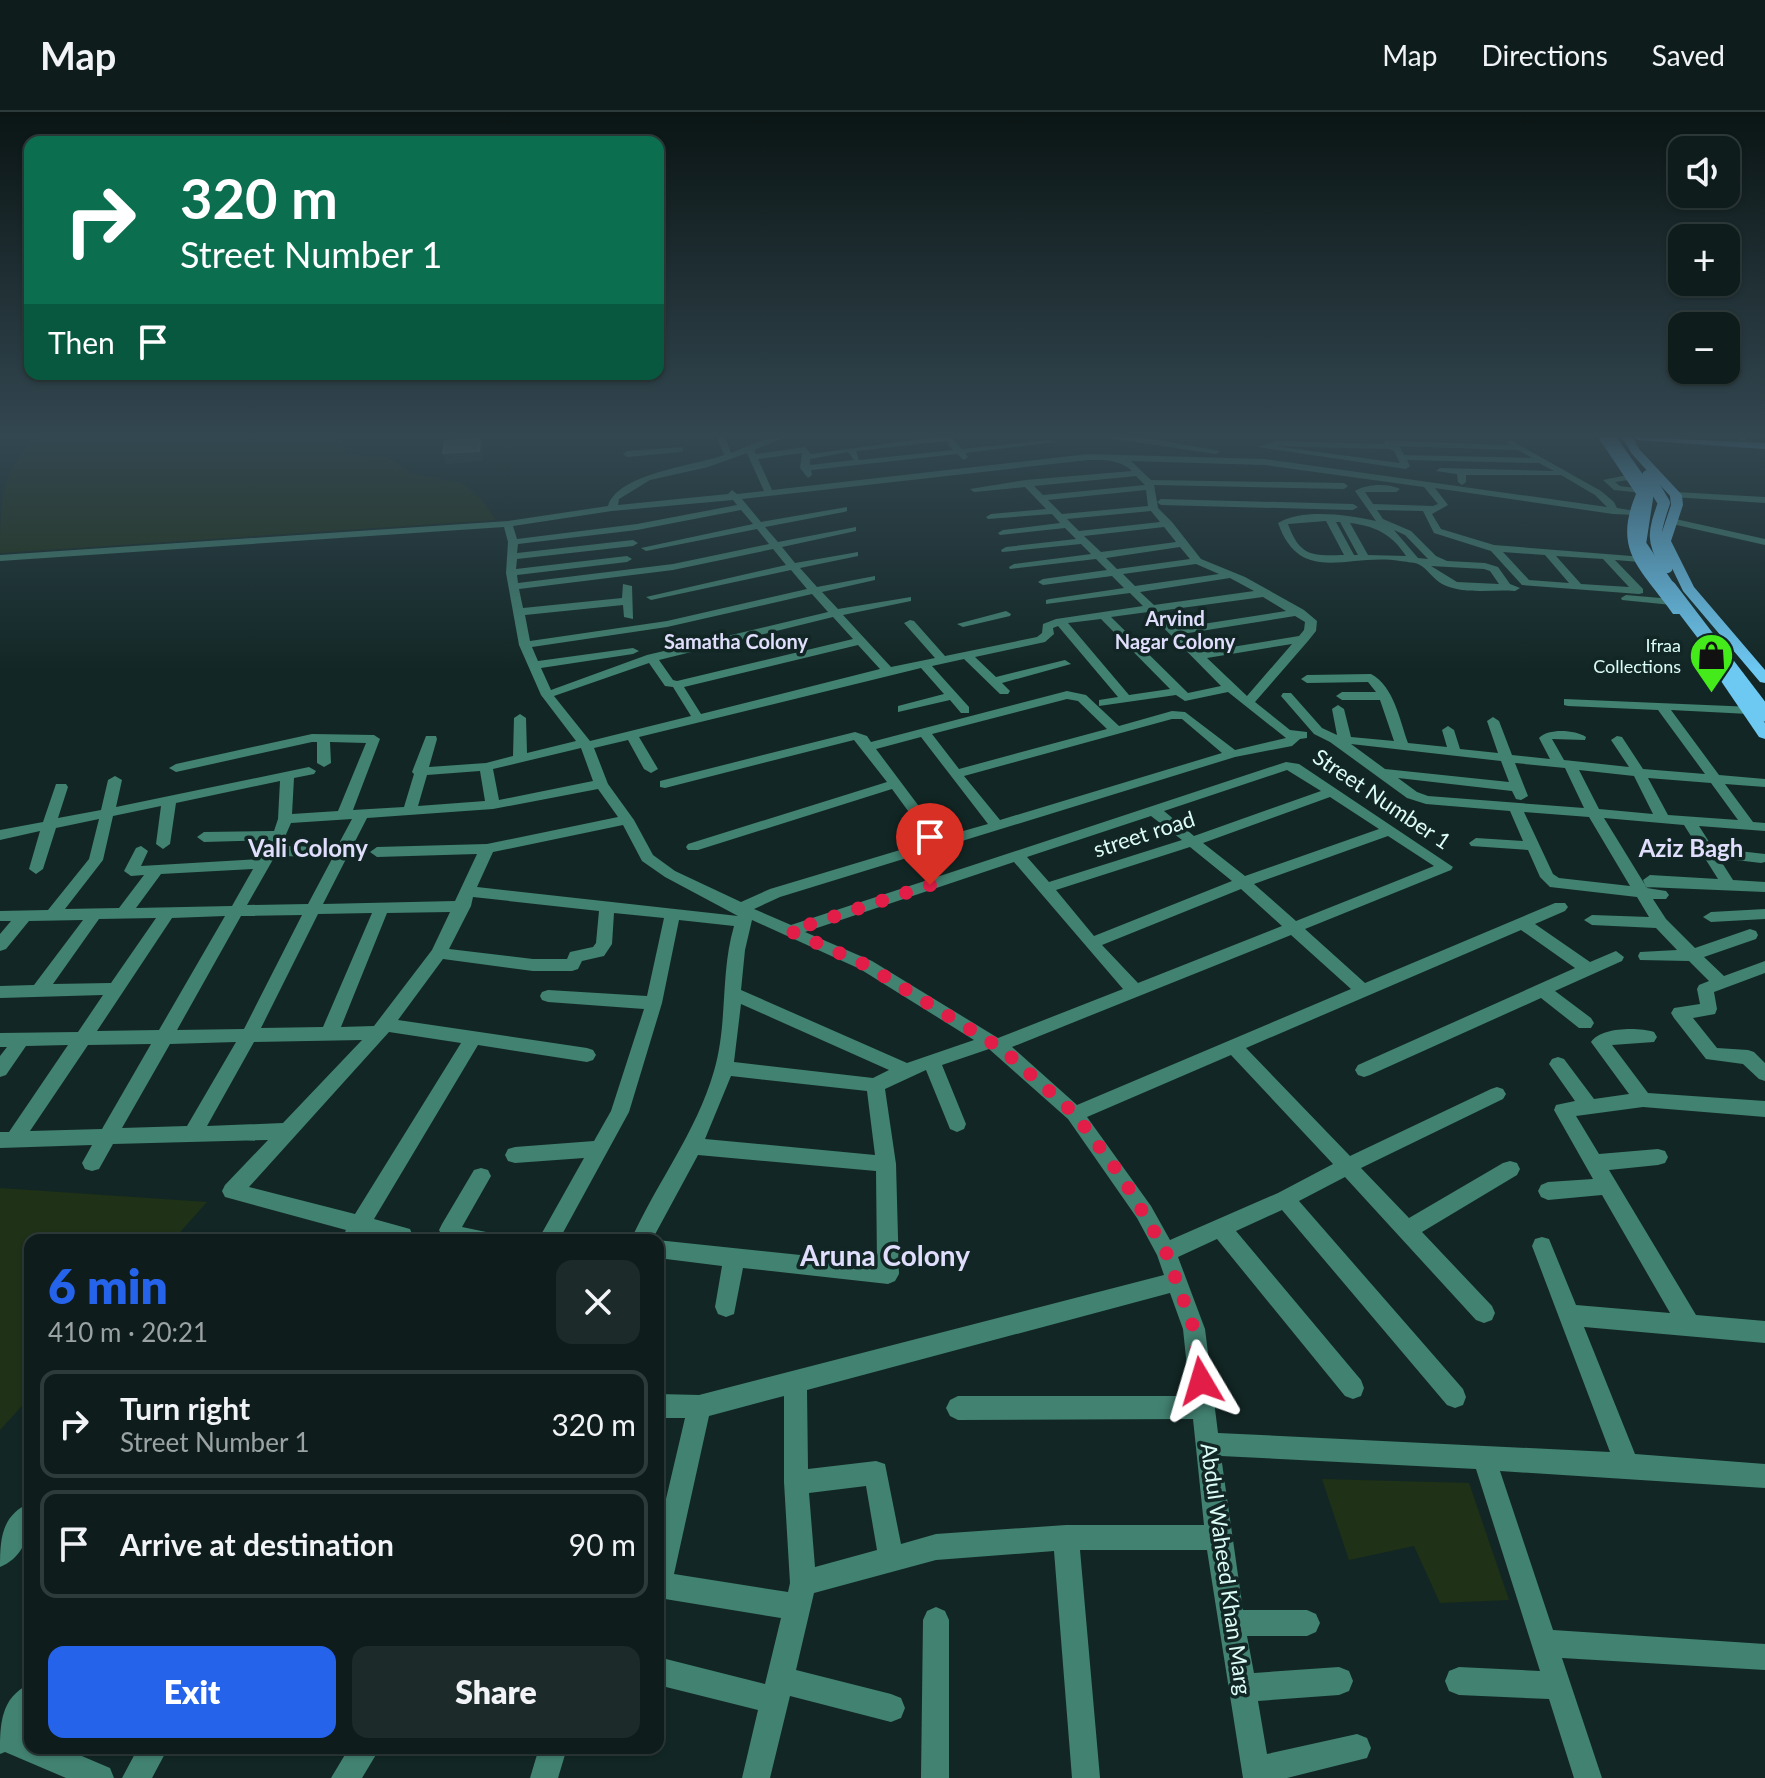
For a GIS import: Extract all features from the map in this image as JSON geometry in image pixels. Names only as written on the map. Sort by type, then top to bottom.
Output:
[{"type":"main road","points":[[1634,515],[1630,537],[1641,560],[1765,734]]},
{"type":"main road","points":[[1645,515],[1640,544],[1654,568],[1765,714]]},
{"type":"main road","points":[[1660,515],[1655,528],[1655,547],[1669,571],[1765,693]]},
{"type":"main road","points":[[1672,517],[1665,541],[1688,588],[1762,672]]},
{"type":"main road","points":[[1658,586],[1688,588]]},
{"type":"street","points":[[0,558],[512,523],[558,515]]},
{"type":"street","points":[[513,565],[680,515]]},
{"type":"street","points":[[748,515],[888,671]]},
{"type":"street","points":[[646,548],[792,515]]},
{"type":"street","points":[[1057,515],[1230,688],[1287,734],[1295,737]]},
{"type":"street","points":[[1003,533],[1084,515]]},
{"type":"street","points":[[1163,515],[1197,561],[1233,575],[1311,621],[1312,626],[1304,639],[1247,703]]},
{"type":"street","points":[[1376,515],[1380,521],[1408,533],[1435,559],[1508,565]]},
{"type":"street","points":[[1427,515],[1441,534]]},
{"type":"street","points":[[991,517],[1060,518]]},
{"type":"street","points":[[1672,517],[1765,530]]},
{"type":"street","points":[[1672,517],[1765,542]]},
{"type":"street","points":[[1506,587],[1490,567],[1418,560],[1364,557],[1310,558],[1290,542],[1282,526],[1290,520],[1344,520],[1383,527],[1401,543],[1418,560],[1436,578],[1450,586],[1506,587],[1672,602]]},
{"type":"street","points":[[1330,520],[1351,558]]},
{"type":"street","points":[[1344,520],[1364,557]]},
{"type":"street","name":"Abdul Waheed Khan Marg","points":[[512,523],[513,565],[525,645],[547,695],[586,745],[601,784],[627,820],[647,858],[740,912],[866,965],[994,1044],[1075,1114],[1124,1180],[1166,1252],[1194,1329],[1218,1537],[1256,1774]]},
{"type":"street","points":[[1006,550],[1169,524]]},
{"type":"street","points":[[513,565],[673,567],[853,529]]},
{"type":"street","points":[[1408,533],[1458,537],[1475,546],[1641,560]]},
{"type":"street","points":[[513,565],[633,543]]},
{"type":"street","points":[[1014,567],[1183,544]]},
{"type":"street","points":[[1475,546],[1490,564]]},
{"type":"street","points":[[1494,548],[1526,583],[1639,591],[1608,559]]},
{"type":"street","points":[[1548,553],[1641,560]]},
{"type":"street","points":[[1548,553],[1578,587]]},
{"type":"street","points":[[651,597],[854,554]]},
{"type":"street","points":[[513,565],[627,559]]},
{"type":"street","points":[[1043,582],[1197,561]]},
{"type":"street","points":[[1050,602],[1233,575]]},
{"type":"street","points":[[525,645],[667,624],[871,578]]},
{"type":"street","points":[[627,586],[629,617]]},
{"type":"street","points":[[600,589],[600,609]]},
{"type":"street","points":[[565,592],[567,621]]},
{"type":"street","points":[[963,624],[1046,638],[1047,626],[1060,621],[1266,593]]},
{"type":"street","points":[[547,695],[639,659],[907,599]]},
{"type":"street","points":[[519,612],[566,607],[600,609],[628,601]]},
{"type":"street","points":[[1172,632],[1300,612]]},
{"type":"street","points":[[419,772],[486,767],[520,760],[966,654],[996,632],[1006,614]]},
{"type":"street","points":[[1103,615],[1185,697],[1230,688]]},
{"type":"street","points":[[1060,621],[1126,699]]},
{"type":"street","points":[[910,623],[942,659]]},
{"type":"street","points":[[1196,656],[1304,639]]},
{"type":"street","points":[[534,665],[639,659],[669,683],[677,685],[860,641]]},
{"type":"street","points":[[966,654],[1004,691]]},
{"type":"street","points":[[923,663],[965,710]]},
{"type":"street","points":[[994,681],[1065,664]]},
{"type":"street","points":[[1307,679],[1371,678],[1385,696],[1402,745]]},
{"type":"street","points":[[677,685],[698,718]]},
{"type":"street","points":[[1103,703],[1178,691]]},
{"type":"street","points":[[867,747],[1071,695],[1082,698],[1116,730]]},
{"type":"street","points":[[902,709],[952,696]]},
{"type":"street","points":[[1287,696],[1318,731],[1340,740],[1412,795],[1426,800],[1765,827]]},
{"type":"street","points":[[1340,740],[1340,703],[1385,696]]},
{"type":"street","points":[[1568,702],[1749,710]]},
{"type":"street","points":[[1662,706],[1749,826]]},
{"type":"street","points":[[956,774],[1178,715],[1185,716],[1232,754]]},
{"type":"street","points":[[520,718],[520,760]]},
{"type":"street","points":[[1493,721],[1517,787],[1533,846],[1547,877],[1555,883],[1651,893]]},
{"type":"street","points":[[1448,730],[1455,752]]},
{"type":"street","points":[[0,916],[310,911],[466,898],[607,906],[673,914],[740,912],[775,893],[1232,754],[1287,743],[1295,737],[1318,731]]},
{"type":"street","points":[[924,732],[998,827]]},
{"type":"street","points":[[632,735],[651,769]]},
{"type":"street","points":[[665,784],[851,735],[860,737],[940,844]]},
{"type":"street","points":[[1580,737],[1549,735],[1545,738],[1594,814],[1651,893],[1660,923],[1722,984]]},
{"type":"street","points":[[323,737],[324,763]]},
{"type":"street","points":[[176,768],[323,737],[374,739],[341,852],[249,1035],[192,1134]]},
{"type":"street","points":[[410,811],[431,739]]},
{"type":"street","points":[[1340,740],[1639,773],[1765,783]]},
{"type":"street","points":[[1617,740],[1639,773],[1663,819]]},
{"type":"street","points":[[218,790],[220,758]]},
{"type":"street","name":"Street Number 1","points":[[790,931],[1286,766],[1294,767],[1446,867],[1135,991],[994,1044],[906,1070],[875,1085]]},
{"type":"street","points":[[486,767],[493,805]]},
{"type":"street","points":[[0,835],[309,771]]},
{"type":"street","points":[[1384,773],[1517,787]]},
{"type":"street","points":[[92,1163],[283,827],[287,775]]},
{"type":"street","points":[[53,914],[96,860],[115,780]]},
{"type":"street","points":[[204,837],[353,814],[493,805],[601,784]]},
{"type":"street","points":[[693,847],[895,784]]},
{"type":"street","points":[[36,869],[61,787]]},
{"type":"street","name":"street road","points":[[1046,888],[1191,842],[1331,792]]},
{"type":"street","points":[[163,844],[169,800]]},
{"type":"street","points":[[1153,810],[1243,882],[1362,990]]},
{"type":"street","points":[[377,852],[487,849],[627,820]]},
{"type":"street","points":[[1689,821],[1729,885]]},
{"type":"street","points":[[1096,941],[1243,882],[1390,830]]},
{"type":"street","points":[[1476,843],[1533,846]]},
{"type":"street","points":[[472,1040],[356,1233],[232,1191],[382,1029],[439,953],[487,849]]},
{"type":"street","points":[[141,851],[131,871],[341,852]]},
{"type":"street","points":[[1710,852],[1761,858]]},
{"type":"street","points":[[1017,856],[1096,941],[1135,991]]},
{"type":"street","points":[[124,913],[157,869]]},
{"type":"street","points":[[1651,893],[1653,880],[1765,887]]},
{"type":"street","points":[[439,953],[533,965],[572,965],[576,956],[598,952],[604,944],[607,906]]},
{"type":"street","points":[[329,1034],[382,907]]},
{"type":"street","points":[[1075,1114],[1560,907]]},
{"type":"street","points":[[7,1140],[82,1039],[168,912]]},
{"type":"street","points":[[644,1234],[691,1146],[724,1068],[740,912]]},
{"type":"street","points":[[39,991],[95,914]]},
{"type":"street","points":[[551,1234],[620,1112],[654,1003],[673,914]]},
{"type":"street","points":[[1711,917],[1765,914]]},
{"type":"street","points":[[0,945],[25,915]]},
{"type":"street","points":[[1592,920],[1660,923]]},
{"type":"street","points":[[1523,923],[1588,969]]},
{"type":"street","points":[[1646,956],[1691,955],[1750,935]]},
{"type":"street","points":[[1364,1070],[1616,957]]},
{"type":"street","points":[[1765,967],[1705,989],[1709,1009],[1680,1013],[1712,1054],[1748,1057],[1765,1074]]},
{"type":"street","points":[[0,992],[115,989]]},
{"type":"street","points":[[1542,990],[1585,1023]]},
{"type":"street","points":[[732,993],[906,1070]]},
{"type":"street","points":[[548,996],[654,1003]]},
{"type":"street","points":[[0,1040],[329,1034],[382,1029],[587,1055]]},
{"type":"street","points":[[1643,1100],[1600,1042],[1604,1039],[1648,1037]]},
{"type":"street","points":[[0,1070],[20,1041]]},
{"type":"street","points":[[1232,1045],[1409,1229],[1484,1313]]},
{"type":"street","points":[[932,1063],[957,1124]]},
{"type":"street","points":[[1558,1064],[1588,1105]]},
{"type":"street","points":[[664,1250],[888,1274],[886,1164],[875,1085],[724,1068]]},
{"type":"street","points":[[1166,1252],[1285,1199],[1497,1094]]},
{"type":"street","points":[[1688,1323],[1563,1113],[1566,1107],[1643,1100],[1765,1109]]},
{"type":"street","points":[[7,1140],[290,1131]]},
{"type":"street","points":[[691,1146],[886,1164]]},
{"type":"street","points":[[515,1155],[599,1149]]},
{"type":"street","points":[[1593,1163],[1658,1157]]},
{"type":"street","points":[[1409,1229],[1510,1169]]},
{"type":"street","points":[[451,1234],[449,1230],[481,1176]]},
{"type":"street","points":[[1548,1191],[1607,1186]]},
{"type":"street","points":[[1285,1199],[1455,1397]]},
{"type":"street","points":[[1221,1228],[1353,1388]]},
{"type":"street","points":[[1542,1246],[1627,1465]]},
{"type":"street","points":[[726,1307],[734,1258]]},
{"type":"street","points":[[664,1406],[699,1407],[1177,1281]]},
{"type":"street","points":[[1569,1315],[1765,1332]]},
{"type":"street","points":[[756,1778],[800,1595],[795,1382]]},
{"type":"street","points":[[664,1564],[699,1407]]},
{"type":"street","points":[[958,1408],[1204,1407]]},
{"type":"street","points":[[1208,1444],[1627,1465],[1765,1476]]},
{"type":"street","points":[[1484,1457],[1588,1778]]},
{"type":"street","points":[[796,1482],[876,1473],[891,1559]]},
{"type":"street","points":[[0,1554],[24,1523]]},
{"type":"street","points":[[664,1587],[800,1595],[891,1559],[936,1547],[1066,1538],[1218,1537]]},
{"type":"street","points":[[1066,1538],[1086,1778]]},
{"type":"street","points":[[935,1778],[936,1620]]},
{"type":"street","points":[[1232,1623],[1307,1623]]},
{"type":"street","points":[[1544,1643],[1765,1657]]},
{"type":"street","points":[[664,1672],[891,1708]]},
{"type":"street","points":[[1242,1688],[1339,1681]]},
{"type":"street","points":[[1459,1681],[1558,1686]]},
{"type":"street","points":[[24,1706],[1,1737],[24,1747]]},
{"type":"street","points":[[1256,1774],[1357,1748]]},
{"type":"street","points":[[42,1754],[100,1778]]},
{"type":"street","points":[[136,1778],[150,1754]]},
{"type":"street","points":[[345,1778],[362,1754]]},
{"type":"street","points":[[544,1778],[551,1754]]},
{"type":"green space","points":[[1,515],[492,515],[496,520],[0,553]]},
{"type":"green space","points":[[0,1188],[207,1202],[178,1234],[24,1234],[24,1404],[0,1430]]},
{"type":"green space","points":[[1322,1479],[1469,1483],[1509,1600],[1440,1603],[1414,1546],[1349,1560]]},
{"type":"place","name":"Ifraa Collections","points":[[1712,695]]},
{"type":"district","name":"Arvind Nagar Colony","points":[[1175,630]]},
{"type":"district","name":"Samatha Colony","points":[[736,642]]},
{"type":"district","name":"Vali Colony","points":[[308,849]]},
{"type":"district","name":"Aziz Bagh","points":[[1691,849]]},
{"type":"district","name":"Aruna Colony","points":[[885,1256]]},
{"type":"route","points":[[930,885],[790,931],[866,965],[1002,1049],[1075,1114],[1124,1180],[1166,1252],[1194,1329],[1201,1381]]}]
